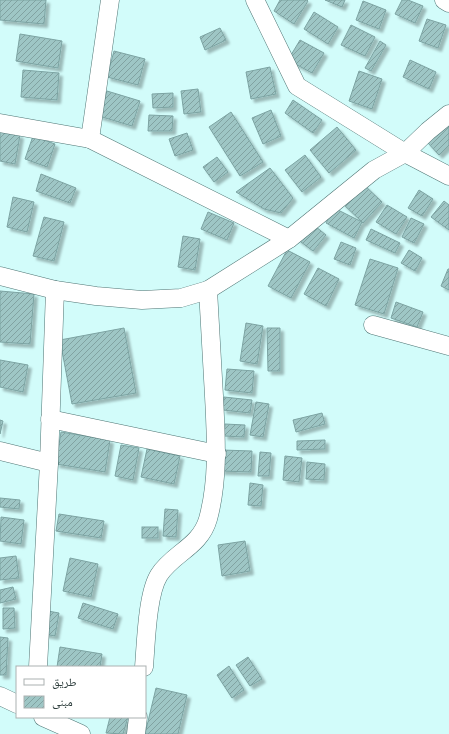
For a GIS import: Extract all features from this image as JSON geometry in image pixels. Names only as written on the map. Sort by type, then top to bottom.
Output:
[{"type":"street","points":[[90,139],[110,0]]},
{"type":"street","points":[[255,0],[297,86],[405,153],[449,176]]},
{"type":"street","points":[[444,0],[449,3]]},
{"type":"street","points":[[0,276],[54,290],[96,296],[142,300],[181,298],[208,290],[289,239],[374,170],[405,153],[428,131],[449,114]]},
{"type":"street","points":[[0,123],[90,139],[289,239]]},
{"type":"street","points":[[38,666],[49,463],[54,290]]},
{"type":"street","points":[[144,666],[152,595],[155,583],[159,575],[168,564],[194,542],[203,532],[208,519],[212,499],[217,454],[208,290]]},
{"type":"street","points":[[373,325],[449,346]]},
{"type":"street","points":[[50,419],[217,454]]},
{"type":"street","points":[[0,451],[49,463]]},
{"type":"street","points":[[0,696],[16,704]]},
{"type":"street","points":[[45,718],[81,734]]},
{"type":"street","points":[[136,734],[138,718]]},
{"type":"building","points":[[0,0],[46,0],[44,24],[0,20]]},
{"type":"building","points":[[280,0],[308,1],[294,24],[274,11]]},
{"type":"building","points":[[325,0],[345,0],[342,7]]},
{"type":"building","points":[[402,0],[408,0],[423,6],[415,23],[395,14]]},
{"type":"building","points":[[363,1],[386,10],[379,29],[356,20]]},
{"type":"building","points":[[314,12],[338,27],[328,44],[304,29]]},
{"type":"building","points":[[427,19],[446,25],[438,48],[419,41]]},
{"type":"building","points":[[351,25],[375,37],[365,56],[341,45]]},
{"type":"building","points":[[220,28],[226,40],[205,50],[200,37]]},
{"type":"building","points":[[20,34],[62,41],[58,68],[16,61]]},
{"type":"building","points":[[300,40],[324,53],[312,73],[288,60]]},
{"type":"building","points":[[380,41],[386,45],[371,71],[365,68]]},
{"type":"building","points":[[114,51],[145,59],[138,85],[107,77]]},
{"type":"building","points":[[410,60],[436,72],[429,89],[403,77]]},
{"type":"building","points":[[270,67],[276,94],[251,99],[246,72]]},
{"type":"building","points":[[23,70],[59,73],[57,100],[21,97]]},
{"type":"building","points":[[359,71],[382,79],[372,109],[349,101]]},
{"type":"building","points":[[198,89],[201,112],[184,114],[181,91]]},
{"type":"building","points":[[107,91],[140,101],[132,126],[99,116]]},
{"type":"building","points":[[173,93],[173,107],[153,108],[152,94]]},
{"type":"building","points":[[293,100],[322,120],[313,133],[285,113]]},
{"type":"building","points":[[271,110],[281,136],[263,144],[252,118]]},
{"type":"building","points":[[231,112],[263,162],[240,176],[209,127]]},
{"type":"building","points":[[149,115],[173,116],[172,131],[148,131]]},
{"type":"building","points":[[449,121],[449,145],[439,155],[427,142]]},
{"type":"building","points":[[337,127],[356,150],[329,173],[310,150]]},
{"type":"building","points":[[0,131],[20,135],[15,164],[0,161]]},
{"type":"building","points":[[187,133],[193,150],[175,156],[169,139]]},
{"type":"building","points":[[33,136],[55,144],[47,167],[25,159]]},
{"type":"building","points":[[305,155],[321,177],[302,192],[285,170]]},
{"type":"building","points":[[217,157],[228,172],[214,182],[203,167]]},
{"type":"building","points":[[270,168],[293,198],[281,213],[264,209],[236,192]]},
{"type":"building","points":[[41,174],[76,188],[70,203],[36,191]]},
{"type":"building","points":[[361,182],[382,202],[363,223],[342,203]]},
{"type":"building","points":[[419,190],[433,199],[422,216],[408,208]]},
{"type":"building","points":[[13,197],[34,202],[27,232],[7,227]]},
{"type":"building","points":[[444,201],[449,205],[449,230],[431,217]]},
{"type":"building","points":[[387,205],[407,217],[396,234],[376,222]]},
{"type":"building","points":[[334,208],[362,222],[354,238],[326,223]]},
{"type":"building","points":[[208,212],[234,223],[227,240],[201,229]]},
{"type":"building","points":[[44,217],[64,222],[54,261],[33,256]]},
{"type":"building","points":[[411,218],[424,224],[414,243],[402,237]]},
{"type":"building","points":[[310,222],[326,235],[313,251],[297,239]]},
{"type":"building","points":[[371,229],[400,243],[395,253],[366,240]]},
{"type":"building","points":[[183,236],[200,239],[195,270],[178,267]]},
{"type":"building","points":[[341,242],[356,248],[350,265],[334,259]]},
{"type":"building","points":[[287,250],[310,262],[291,298],[268,286]]},
{"type":"building","points":[[409,250],[422,258],[415,271],[401,263]]},
{"type":"building","points":[[370,259],[398,268],[384,314],[355,305]]},
{"type":"building","points":[[318,268],[339,279],[326,306],[304,294]]},
{"type":"building","points":[[449,269],[449,290],[441,286]]},
{"type":"building","points":[[0,291],[34,294],[30,344],[0,342]]},
{"type":"building","points":[[396,302],[423,312],[417,327],[391,318]]},
{"type":"building","points":[[246,323],[263,326],[257,364],[240,361]]},
{"type":"building","points":[[124,328],[136,393],[72,404],[60,340]]},
{"type":"building","points":[[267,328],[280,328],[280,371],[268,371]]},
{"type":"building","points":[[0,360],[28,365],[23,392],[0,387]]},
{"type":"building","points":[[227,369],[254,371],[252,393],[225,390]]},
{"type":"building","points":[[224,397],[252,400],[250,413],[223,410]]},
{"type":"building","points":[[256,402],[269,404],[263,437],[250,435]]},
{"type":"building","points":[[322,413],[325,424],[296,432],[293,420]]},
{"type":"building","points":[[0,420],[3,421],[0,434]]},
{"type":"building","points":[[225,424],[245,425],[244,437],[224,436]]},
{"type":"building","points":[[61,432],[110,440],[105,472],[56,464]]},
{"type":"building","points":[[325,440],[325,449],[297,450],[297,441]]},
{"type":"building","points":[[121,445],[139,448],[133,480],[115,476]]},
{"type":"building","points":[[147,449],[180,456],[174,484],[141,477]]},
{"type":"building","points":[[222,450],[252,451],[251,472],[221,471]]},
{"type":"building","points":[[260,452],[271,453],[269,476],[258,476]]},
{"type":"building","points":[[285,456],[302,458],[299,482],[283,480]]},
{"type":"building","points":[[307,462],[325,464],[324,480],[306,479]]},
{"type":"building","points":[[250,483],[263,485],[261,506],[248,505]]},
{"type":"building","points":[[0,498],[20,500],[19,509],[0,507]]},
{"type":"building","points":[[165,509],[178,510],[176,537],[163,536]]},
{"type":"building","points":[[59,514],[104,521],[101,538],[56,531]]},
{"type":"building","points":[[1,517],[24,520],[21,544],[0,541]]},
{"type":"building","points":[[142,527],[158,527],[158,538],[142,538]]},
{"type":"building","points":[[245,541],[250,571],[222,576],[218,545]]},
{"type":"building","points":[[16,556],[19,578],[0,580],[0,558]]},
{"type":"building","points":[[70,558],[98,564],[91,597],[63,591]]},
{"type":"building","points":[[13,587],[16,599],[0,603],[0,590]]},
{"type":"building","points":[[83,603],[118,614],[113,629],[78,618]]},
{"type":"building","points":[[3,608],[14,608],[15,628],[3,629]]},
{"type":"building","points":[[48,611],[59,613],[55,636],[44,634]]},
{"type":"building","points":[[0,637],[8,638],[6,675],[0,675]]},
{"type":"building","points":[[60,647],[102,654],[100,666],[57,666]]},
{"type":"building","points":[[248,657],[262,679],[250,686],[236,665]]},
{"type":"building","points":[[229,666],[244,690],[232,698],[217,675]]},
{"type":"building","points":[[156,688],[187,695],[178,734],[145,734]]},
{"type":"building","points":[[110,718],[128,718],[123,734],[106,733]]}]
